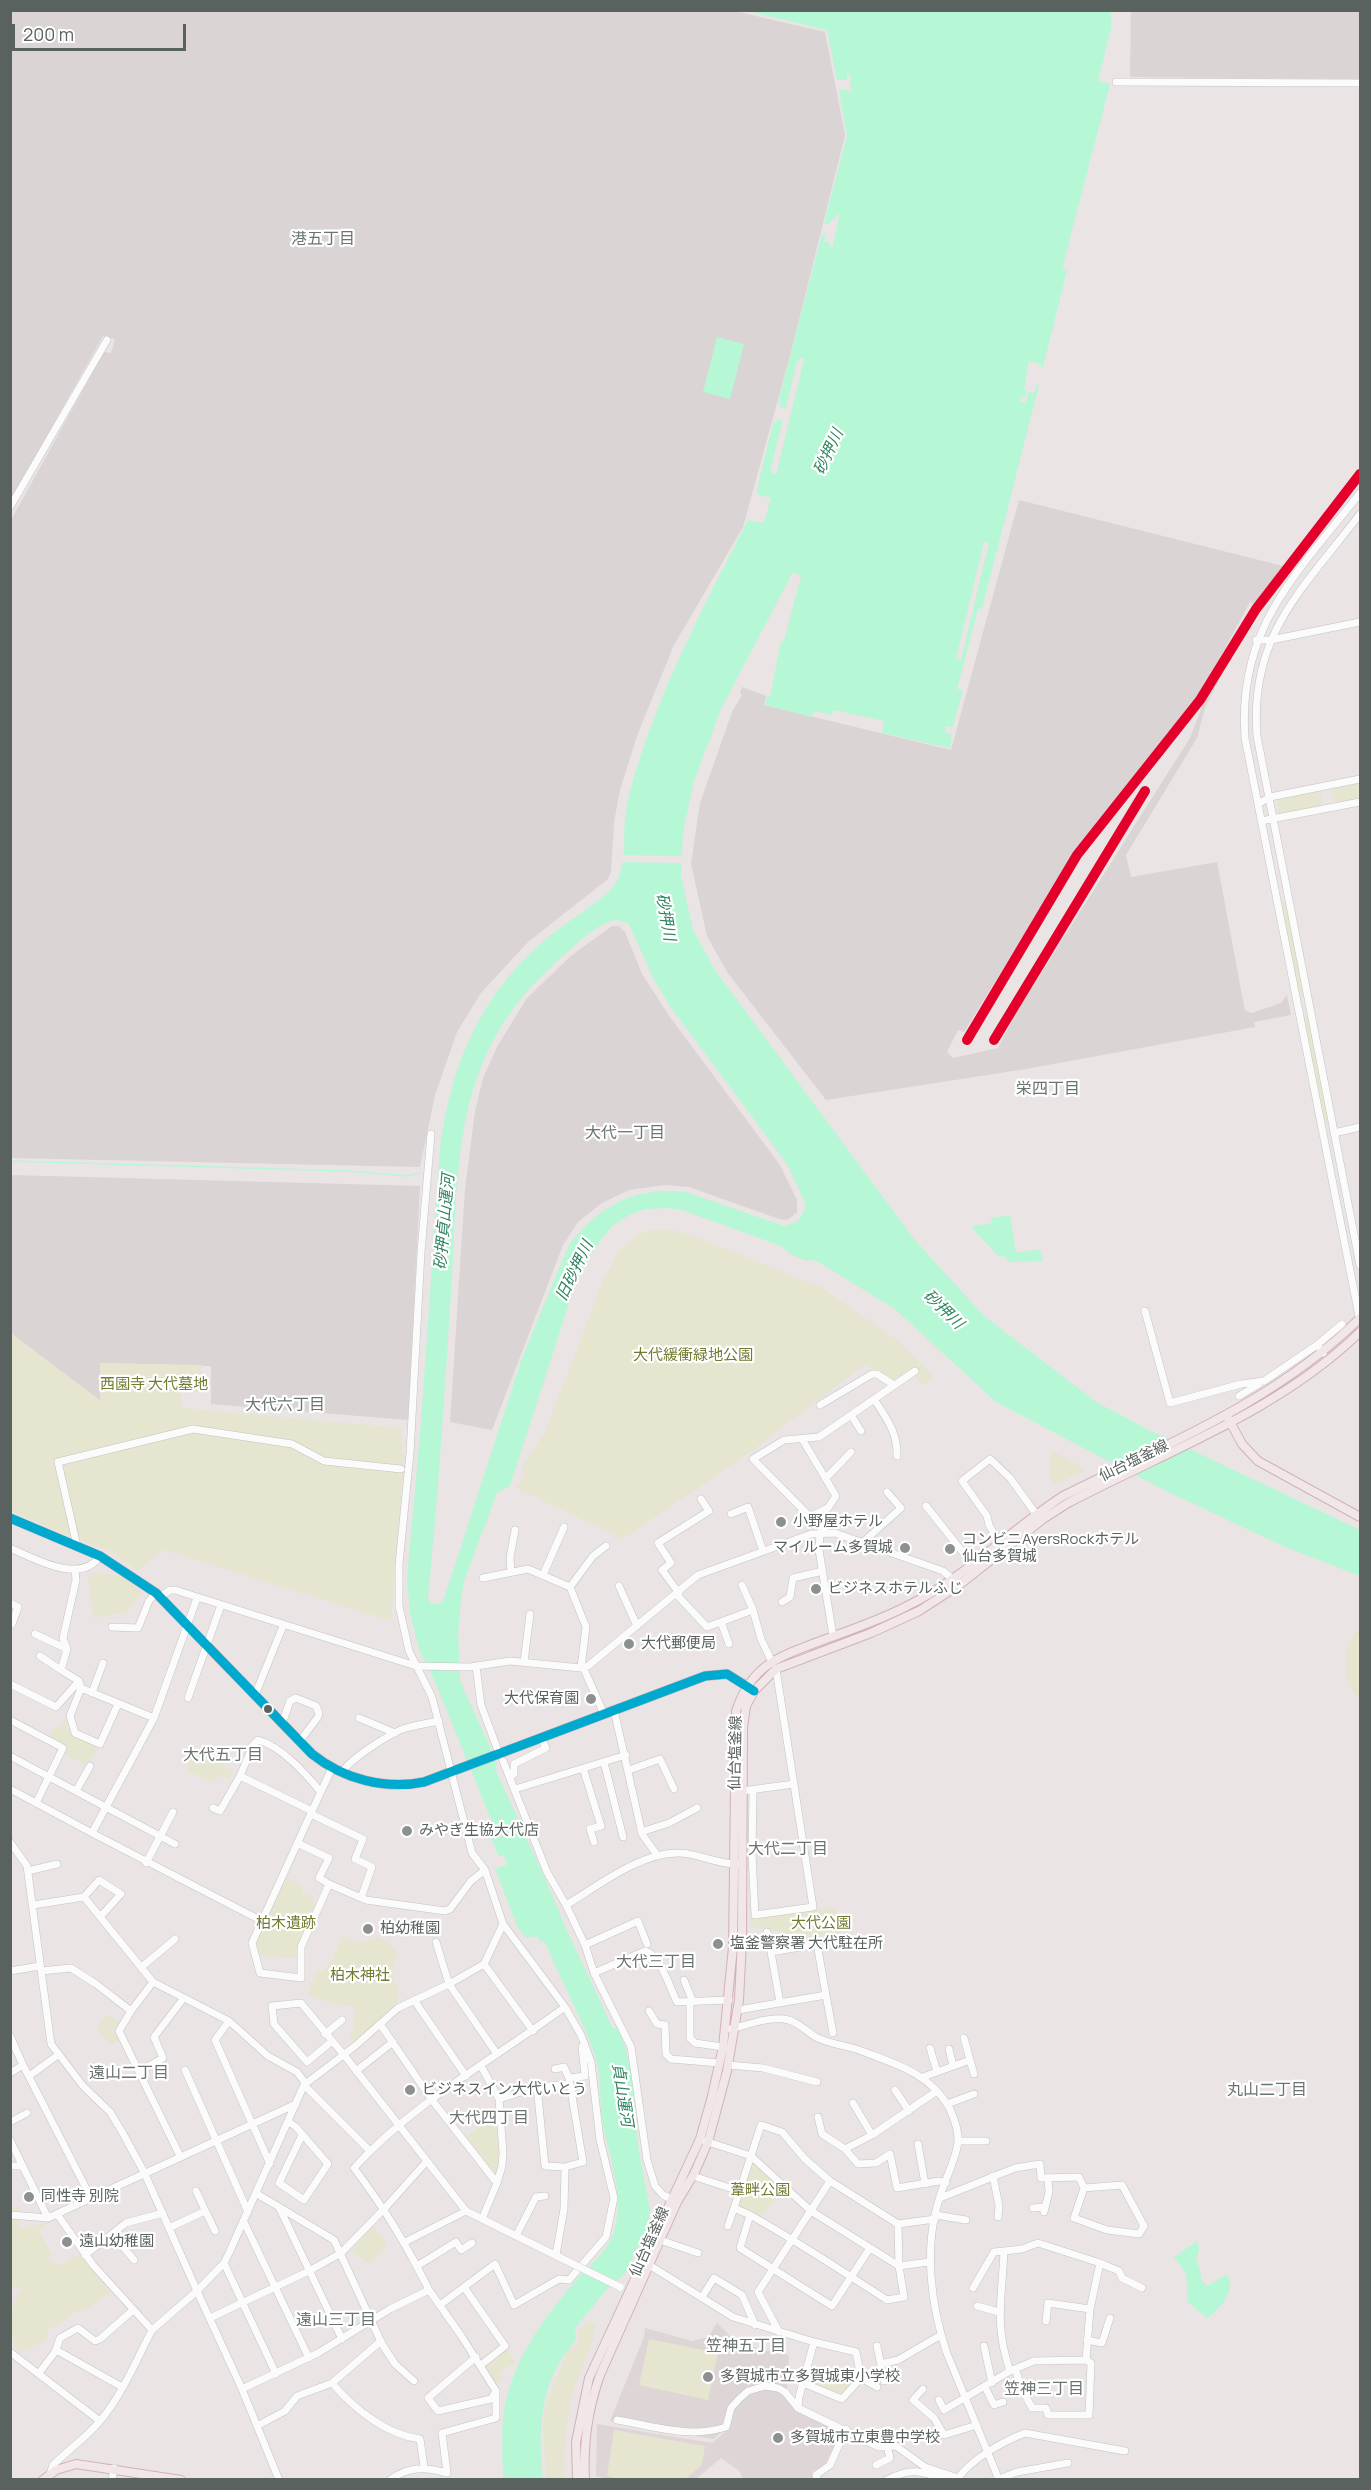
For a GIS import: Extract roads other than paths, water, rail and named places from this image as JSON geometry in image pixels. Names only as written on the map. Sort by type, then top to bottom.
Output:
[{"type":"main road","name":"仙台塩釜線","points":[[1228,1419],[1280,1384],[1320,1349],[1360,1319]]},
{"type":"main road","name":"仙台塩釜線","points":[[774,1665],[896,1622],[942,1598],[972,1565],[999,1542],[1063,1496],[1115,1474],[1296,1384],[1345,1347],[1360,1332]]},
{"type":"main road","points":[[1228,1419],[1242,1444],[1258,1461],[1360,1517]]},
{"type":"main road","name":"仙台塩釜線","points":[[585,2480],[587,2424],[592,2397],[628,2290],[649,2265],[674,2200],[693,2176],[735,2028],[742,1941],[738,1864],[736,1711],[750,1688],[774,1665],[833,1636],[895,1612],[956,1582],[1043,1519],[1115,1474]]},
{"type":"main road","points":[[10,1518],[100,1556],[158,1594],[299,1742],[318,1759],[342,1773],[370,1782],[397,1785],[424,1782],[711,1675],[727,1674],[750,1688]]},
{"type":"main road","name":"仙台塩釜線","points":[[724,2064],[723,2047],[729,2000],[738,1864],[743,1728],[750,1688]]},
{"type":"main road","name":"仙台塩釜線","points":[[577,2480],[576,2442],[584,2398],[601,2349],[628,2290],[704,2140]]},
{"type":"main road","points":[[47,2477],[65,2466],[76,2464],[181,2480]]},
{"type":"street","points":[[1116,82],[1360,83]]},
{"type":"street","points":[[10,507],[106,340]]},
{"type":"street","points":[[1360,492],[1269,612],[1256,640],[1248,669],[1243,706],[1245,738],[1360,1319]]},
{"type":"street","points":[[1360,514],[1288,606],[1271,640],[1261,670],[1256,716],[1257,736],[1360,1265]]},
{"type":"street","points":[[1256,640],[1271,640],[1360,622]]},
{"type":"street","points":[[1258,804],[1270,797],[1360,778]]},
{"type":"street","points":[[1261,821],[1360,802]]},
{"type":"street","points":[[1324,1136],[1360,1127]]},
{"type":"street","points":[[431,1134],[420,1273],[410,1453],[398,1580],[399,1606],[406,1641],[432,1697],[472,1853],[485,1870],[503,1924],[566,2007],[581,2035],[591,2062],[600,2140],[614,2198],[606,2237],[569,2280],[560,2279],[514,2305],[495,2264],[440,2305]]},
{"type":"street","points":[[1339,1212],[1350,1210]]},
{"type":"street","points":[[1145,1311],[1170,1403],[1241,1384],[1264,1381]]},
{"type":"street","points":[[1239,1396],[1320,1349],[1342,1324]]},
{"type":"street","points":[[833,1636],[819,1550],[822,1532],[753,1459],[784,1440],[819,1437],[915,1371]]},
{"type":"street","points":[[820,1405],[872,1374],[877,1374],[894,1385]]},
{"type":"street","points":[[874,1399],[893,1428],[898,1444],[897,1456]]},
{"type":"street","points":[[850,1415],[861,1431]]},
{"type":"street","points":[[76,1546],[58,1462],[194,1429],[292,1444],[324,1461],[401,1469]]},
{"type":"street","points":[[802,1439],[836,1496],[828,1508],[810,1517]]},
{"type":"street","points":[[826,1478],[851,1452]]},
{"type":"street","points":[[999,1542],[989,1526],[987,1516],[962,1480],[990,1459],[1010,1478],[1036,1514]]},
{"type":"street","points":[[862,1543],[901,1508],[887,1492]]},
{"type":"street","points":[[701,1499],[709,1511],[658,1543],[671,1563],[662,1570],[678,1594],[707,1628],[753,1610]]},
{"type":"street","points":[[926,1506],[972,1565]]},
{"type":"street","points":[[731,1514],[748,1507],[763,1551]]},
{"type":"street","points":[[543,1575],[564,1527]]},
{"type":"street","points":[[511,1572],[510,1558],[515,1530]]},
{"type":"street","points":[[112,1627],[138,1628],[150,1601],[158,1594],[170,1590],[416,1666],[473,1666],[510,1661],[582,1667],[678,1594],[698,1575],[822,1532],[835,1533],[943,1570],[956,1582]]},
{"type":"street","points":[[570,1587],[593,1556],[606,1546]]},
{"type":"street","points":[[10,1548],[34,1558],[75,1569],[93,1565],[100,1556]]},
{"type":"street","points":[[61,1670],[67,1649],[63,1638],[76,1580],[75,1569]]},
{"type":"street","points":[[483,1578],[528,1569],[570,1587],[586,1627],[582,1667],[603,1714]]},
{"type":"street","points":[[782,1602],[790,1597],[792,1578],[823,1571]]},
{"type":"street","points":[[742,1585],[753,1610],[761,1639],[774,1665],[813,1907],[755,1915],[753,1791]]},
{"type":"street","points":[[620,1586],[637,1626]]},
{"type":"street","points":[[92,1833],[154,1718],[197,1598]]},
{"type":"street","points":[[10,1603],[18,1606],[12,1624]]},
{"type":"street","points":[[188,1698],[221,1605]]},
{"type":"street","points":[[524,1662],[530,1614]]},
{"type":"street","points":[[721,1622],[729,1644]]},
{"type":"street","points":[[255,1695],[283,1626]]},
{"type":"street","points":[[35,1634],[67,1649]]},
{"type":"street","points":[[40,1656],[92,1693],[154,1718]]},
{"type":"street","points":[[92,1693],[103,1663]]},
{"type":"street","points":[[473,1666],[481,1705],[499,1755],[510,1776],[548,1872],[585,1945],[594,1973],[631,2047],[647,2160],[655,2186],[674,2200]]},
{"type":"street","points":[[11,1684],[56,1707],[80,1685]]},
{"type":"street","points":[[80,1685],[70,1716],[75,1733],[100,1744],[118,1704]]},
{"type":"street","points":[[282,1724],[290,1701],[296,1698],[316,1706],[320,1713],[299,1742]]},
{"type":"street","points":[[615,1710],[641,1832],[657,1855]]},
{"type":"street","points":[[359,1718],[395,1733]]},
{"type":"street","points":[[10,1720],[63,1749],[36,1803]]},
{"type":"street","points":[[342,1773],[350,1762],[395,1733],[405,1728],[438,1721]]},
{"type":"street","points":[[510,1776],[514,1774],[514,1764],[546,1748],[541,1738]]},
{"type":"street","points":[[213,1808],[220,1811],[240,1776],[253,1745],[258,1740],[267,1742],[280,1752],[320,1791]]},
{"type":"street","points":[[515,1789],[626,1755]]},
{"type":"street","points":[[10,1756],[175,1844]]},
{"type":"street","points":[[629,1770],[660,1759],[674,1789]]},
{"type":"street","points":[[604,1762],[623,1837]]},
{"type":"street","points":[[76,1791],[90,1766]]},
{"type":"street","points":[[329,1884],[301,1947],[301,1978],[260,1973],[252,1943],[332,1768]]},
{"type":"street","points":[[584,1768],[601,1826],[590,1829],[594,1842]]},
{"type":"street","points":[[240,1776],[363,1839],[356,1859],[372,1867],[361,1898]]},
{"type":"street","points":[[742,1791],[794,1784]]},
{"type":"street","points":[[10,1789],[146,1863],[262,1921]]},
{"type":"street","points":[[641,1832],[669,1823],[697,1808]]},
{"type":"street","points":[[146,1863],[173,1812]]},
{"type":"street","points":[[10,1842],[28,1871],[49,2038],[58,2055],[83,2086],[110,2112],[144,2172],[242,2389],[279,2480]]},
{"type":"street","points":[[297,1843],[329,1858],[319,1878],[329,1884],[361,1898],[445,1911],[450,1909],[471,1881],[485,1870]]},
{"type":"street","points":[[566,1905],[634,1864],[657,1855],[680,1853],[727,1865],[738,1864]]},
{"type":"street","points":[[28,1871],[57,1864]]},
{"type":"street","points":[[33,1905],[84,1897],[99,1880],[121,1894],[100,1917]]},
{"type":"street","points":[[84,1897],[153,1982],[229,2021],[268,2056],[297,2072],[305,2085],[370,2151]]},
{"type":"street","points":[[585,1945],[638,1921],[647,1944]]},
{"type":"street","points":[[47,2477],[53,2465],[100,2421],[146,2346],[152,2330],[197,2291],[224,2263],[305,2085],[398,2008],[449,1984],[484,1964],[503,1924]]},
{"type":"street","points":[[767,1932],[780,2003]]},
{"type":"street","points":[[142,1970],[144,1965],[175,1939]]},
{"type":"street","points":[[436,1942],[449,1984],[497,2054]]},
{"type":"street","points":[[771,1952],[818,1944],[833,2033]]},
{"type":"street","points":[[594,1973],[645,1951],[652,1952],[677,2002],[729,2000]]},
{"type":"street","points":[[484,1964],[533,2031]]},
{"type":"street","points":[[10,1971],[71,1968],[131,2011]]},
{"type":"street","points":[[684,1980],[692,2002],[690,2038],[695,2043],[723,2047]]},
{"type":"street","points":[[153,1982],[119,2031],[180,2156]]},
{"type":"street","points":[[738,2010],[826,1995]]},
{"type":"street","points":[[140,2071],[164,2058],[154,2037],[183,1999]]},
{"type":"street","points":[[414,2000],[466,2076]]},
{"type":"street","points":[[332,2042],[307,2062],[274,2024],[272,2006],[301,2003],[344,2055],[466,2211],[628,2290]]},
{"type":"street","points":[[390,2480],[397,2475],[424,2467],[446,2476],[442,2433],[496,2418],[496,2391],[476,2357],[429,2290],[385,2208],[354,2168],[370,2151],[432,2100],[566,2007]]},
{"type":"street","points":[[649,2011],[657,2024],[665,2025],[666,2054],[671,2059],[763,2068],[817,2082]]},
{"type":"street","points":[[726,2030],[762,2021],[784,2019],[799,2024],[816,2037],[898,2065],[923,2078],[937,2091],[947,2104],[957,2129],[958,2140],[935,2217],[929,2262],[941,2335],[999,2479],[1017,2472],[1068,2463]]},
{"type":"street","points":[[325,2034],[342,2020]]},
{"type":"street","points":[[229,2021],[215,2040],[270,2164]]},
{"type":"street","points":[[380,2024],[432,2100],[497,2184]]},
{"type":"street","points":[[499,2099],[585,2076],[581,2035]]},
{"type":"street","points":[[10,2036],[92,2198]]},
{"type":"street","points":[[964,2038],[974,2074]]},
{"type":"street","points":[[356,2071],[393,2042]]},
{"type":"street","points":[[930,2048],[937,2072]]},
{"type":"street","points":[[949,2049],[953,2066]]},
{"type":"street","points":[[29,2076],[58,2055]]},
{"type":"street","points":[[923,2078],[970,2060]]},
{"type":"street","points":[[10,2073],[23,2065]]},
{"type":"street","points":[[481,2066],[499,2099],[503,2153],[497,2184],[482,2219]]},
{"type":"street","points":[[537,2087],[545,2166],[565,2167],[583,2162],[569,2081],[564,2067],[555,2069]]},
{"type":"street","points":[[185,2070],[248,2212]]},
{"type":"street","points":[[895,2090],[909,2110]]},
{"type":"street","points":[[845,2149],[872,2135],[937,2091]]},
{"type":"street","points":[[947,2104],[974,2094]]},
{"type":"street","points":[[10,2215],[48,2218],[296,2103]]},
{"type":"street","points":[[853,2103],[872,2135]]},
{"type":"street","points":[[10,2122],[27,2113]]},
{"type":"street","points":[[818,2117],[822,2134],[845,2149],[858,2164],[876,2163],[890,2154],[897,2188],[939,2181],[946,2183]]},
{"type":"street","points":[[289,2122],[302,2135],[328,2164],[304,2200],[279,2183],[302,2135]]},
{"type":"street","points":[[728,2226],[761,2125],[782,2132],[805,2159],[830,2181],[898,2224],[935,2217],[966,2220]]},
{"type":"street","points":[[10,2140],[48,2218]]},
{"type":"street","points":[[704,2140],[751,2156],[811,2211],[899,2266],[929,2262]]},
{"type":"street","points":[[958,2140],[986,2141]]},
{"type":"street","points":[[918,2144],[925,2184]]},
{"type":"street","points":[[210,2318],[309,2271],[341,2253],[427,2161]]},
{"type":"street","points":[[940,2198],[1015,2168],[1040,2164],[1041,2178],[1079,2177],[1084,2188],[1074,2218],[1107,2230],[1139,2234],[1144,2226],[1122,2185],[1084,2188]]},
{"type":"street","points":[[10,2166],[23,2166]]},
{"type":"street","points":[[556,2255],[564,2209],[565,2167]]},
{"type":"street","points":[[693,2176],[739,2191]]},
{"type":"street","points":[[993,2176],[999,2206],[998,2217]]},
{"type":"street","points":[[1033,2208],[1045,2209],[1049,2192],[1048,2178]]},
{"type":"street","points":[[779,2331],[758,2292],[830,2181]]},
{"type":"street","points":[[196,2191],[215,2231]]},
{"type":"street","points":[[257,2193],[334,2240],[381,2342],[395,2364],[414,2381]]},
{"type":"street","points":[[516,2236],[536,2196],[545,2196]]},
{"type":"street","points":[[279,2207],[342,2339]]},
{"type":"street","points":[[734,2208],[792,2239],[887,2300],[904,2297],[899,2266],[898,2224]]},
{"type":"street","points":[[169,2228],[206,2211]]},
{"type":"street","points":[[405,2242],[466,2211]]},
{"type":"street","points":[[85,2255],[126,2223],[163,2213]]},
{"type":"street","points":[[57,2214],[85,2255],[152,2330]]},
{"type":"street","points":[[750,2215],[740,2248],[832,2306],[870,2248]]},
{"type":"street","points":[[244,2222],[309,2358]]},
{"type":"street","points":[[112,2234],[134,2260]]},
{"type":"street","points":[[660,2240],[698,2253]]},
{"type":"street","points":[[417,2266],[456,2242],[461,2250],[472,2243]]},
{"type":"street","points":[[973,2288],[994,2252],[1022,2249],[1038,2243],[1119,2271],[1122,2278],[1142,2288]]},
{"type":"street","points":[[939,2400],[944,2410],[1013,2370],[1034,2361],[1086,2360],[1091,2363],[1089,2415],[1048,2415],[1046,2408],[1032,2408],[1023,2391],[1013,2370],[1002,2347],[999,2312],[1004,2251]]},
{"type":"street","points":[[224,2263],[276,2374]]},
{"type":"street","points":[[1086,2360],[1090,2309],[1100,2263]]},
{"type":"street","points":[[649,2265],[734,2317],[814,2342],[856,2352],[861,2378],[877,2387]]},
{"type":"street","points":[[702,2297],[714,2278],[742,2295],[755,2325]]},
{"type":"street","points":[[464,2287],[505,2346],[481,2365]]},
{"type":"street","points":[[242,2389],[309,2358],[371,2320],[429,2290]]},
{"type":"street","points":[[1046,2321],[1048,2303],[1090,2309]]},
{"type":"street","points":[[977,2306],[999,2312]]},
{"type":"street","points":[[39,2373],[55,2352],[60,2338],[78,2328],[95,2341],[133,2310]]},
{"type":"street","points":[[1087,2340],[1102,2343],[1110,2318]]},
{"type":"street","points":[[881,2364],[898,2360],[941,2335]]},
{"type":"street","points":[[257,2427],[285,2411],[297,2396],[333,2383],[381,2342]]},
{"type":"street","points":[[798,2408],[814,2342]]},
{"type":"street","points":[[877,2346],[884,2381]]},
{"type":"street","points":[[984,2346],[988,2385],[994,2405],[1004,2402]]},
{"type":"street","points":[[55,2352],[58,2351],[122,2387]]},
{"type":"street","points":[[10,2352],[100,2421]]},
{"type":"street","points":[[476,2357],[428,2398],[438,2411],[491,2399],[496,2391]]},
{"type":"street","points":[[803,2383],[842,2399],[861,2378]]},
{"type":"street","points":[[333,2383],[345,2398],[362,2411],[404,2437],[420,2439],[424,2467]]},
{"type":"street","points":[[617,2420],[694,2434],[711,2432],[726,2427],[730,2408],[748,2391],[765,2386],[778,2388],[785,2392],[798,2408],[846,2429],[879,2447],[896,2445],[925,2467],[958,2479],[965,2468],[987,2452],[1025,2433],[1125,2451]]},
{"type":"street","points":[[923,2389],[913,2400],[934,2418],[944,2435],[977,2425]]},
{"type":"street","points":[[817,2480],[816,2475],[830,2465],[846,2429]]},
{"type":"street","points":[[876,2465],[890,2458],[887,2446]]},
{"type":"street","points":[[112,2480],[114,2468]]},
{"type":"street","points":[[887,2480],[906,2471],[946,2480]]},
{"type":"water","points":[[747,11],[1111,11],[1111,28],[1098,81],[1110,84],[1062,269],[1067,270],[1043,367],[1040,367],[1041,364],[1029,361],[1024,390],[1027,390],[1025,397],[1020,397],[1020,402],[1026,403],[1028,392],[1034,393],[1036,385],[1039,385],[982,609],[978,609],[957,689],[963,690],[953,727],[946,726],[945,732],[952,734],[950,748],[882,733],[884,721],[834,710],[832,715],[814,711],[812,717],[765,705],[767,696],[770,697],[781,641],[784,641],[801,576],[793,572],[721,709],[694,781],[683,831],[681,876],[693,930],[715,970],[914,1239],[983,1315],[1096,1402],[1145,1428],[1360,1530],[1360,1576],[1283,1546],[1160,1488],[996,1402],[895,1309],[815,1260],[801,1259],[781,1246],[682,1210],[645,1209],[629,1215],[612,1226],[581,1266],[510,1486],[497,1493],[464,1581],[458,1633],[460,1681],[500,1769],[567,1931],[613,2028],[618,2027],[625,2046],[631,2072],[638,2146],[650,2211],[646,2230],[626,2272],[608,2288],[575,2328],[576,2340],[564,2356],[548,2389],[541,2424],[543,2479],[503,2479],[503,2420],[511,2382],[528,2347],[549,2314],[610,2242],[617,2220],[618,2205],[615,2176],[602,2118],[599,2070],[595,2055],[545,1942],[539,1941],[537,1936],[526,1938],[518,1928],[495,1869],[507,1865],[504,1855],[499,1856],[488,1832],[495,1829],[436,1684],[419,1649],[410,1613],[407,1579],[421,1423],[440,1149],[445,1117],[462,1057],[489,1004],[506,980],[527,957],[552,934],[605,895],[616,883],[622,866],[625,821],[631,787],[666,688],[748,520],[764,523],[771,498],[756,494],[773,423],[776,423],[777,419],[783,420],[771,468],[776,474],[804,359],[797,361],[786,409],[780,407],[781,403],[778,402],[822,234],[826,235],[824,241],[829,242],[832,249],[840,213],[828,224],[824,223],[847,136],[839,90],[848,89],[851,96],[850,74],[847,68],[847,80],[837,80],[827,30]],"holes":[[[617,920],[629,924],[654,980],[670,1006],[787,1164],[806,1204],[799,1219],[784,1226],[689,1193],[653,1192],[620,1201],[592,1220],[579,1233],[568,1247],[522,1358],[444,1599],[439,1604],[430,1603],[428,1596],[442,1436],[460,1150],[470,1101],[493,1041],[512,1010],[536,982],[595,929]]]},
{"type":"water","points":[[717,337],[744,344],[730,399],[703,392]]},
{"type":"water","points":[[1010,1215],[1016,1253],[1040,1249],[1043,1261],[1008,1262],[1005,1257],[998,1256],[972,1228],[992,1223],[991,1218]]},
{"type":"water","points":[[1196,2242],[1199,2250],[1196,2260],[1200,2268],[1201,2279],[1207,2286],[1226,2275],[1230,2286],[1226,2298],[1207,2318],[1188,2302],[1186,2273],[1174,2257]]},
{"type":"waterway","points":[[10,1161],[347,1171],[408,1176],[419,1173]]},
{"type":"place","name":"小野屋ホテル","points":[[781,1522]]},
{"type":"place","name":"マイルーム多賀城","points":[[905,1548]]},
{"type":"place","name":"コンビニAyersRockホテル 仙台多賀城","points":[[950,1549]]},
{"type":"place","name":"ビジネスホテルふじ","points":[[816,1589]]},
{"type":"place","name":"大代郵便局","points":[[629,1644]]},
{"type":"place","name":"大代保育園","points":[[591,1699]]},
{"type":"place","name":"みやぎ生協大代店","points":[[407,1831]]},
{"type":"place","name":"柏幼稚園","points":[[368,1929]]},
{"type":"place","name":"塩釜警察署 大代駐在所","points":[[718,1944]]},
{"type":"place","name":"ビジネスイン大代いとう","points":[[410,2090]]},
{"type":"place","name":"同性寺 別院","points":[[29,2197]]},
{"type":"place","name":"遠山幼稚園","points":[[67,2242]]},
{"type":"place","name":"多賀城市立多賀城東小学校","points":[[708,2377]]},
{"type":"place","name":"多賀城市立東豊中学校","points":[[778,2438]]},
{"type":"district","name":"港五丁目","points":[[323,240]]},
{"type":"district","name":"栄四丁目","points":[[1048,1090]]},
{"type":"district","name":"大代一丁目","points":[[625,1134]]},
{"type":"district","name":"大代六丁目","points":[[285,1406]]},
{"type":"district","name":"大代五丁目","points":[[223,1756]]},
{"type":"district","name":"大代二丁目","points":[[788,1850]]},
{"type":"district","name":"大代三丁目","points":[[656,1963]]},
{"type":"district","name":"遠山二丁目","points":[[129,2074]]},
{"type":"district","name":"丸山二丁目","points":[[1267,2091]]},
{"type":"district","name":"大代四丁目","points":[[489,2119]]},
{"type":"district","name":"遠山三丁目","points":[[336,2321]]},
{"type":"district","name":"笠神五丁目","points":[[746,2347]]},
{"type":"district","name":"笠神三丁目","points":[[1044,2390]]},
{"type":"water label","name":"砂押川","points":[[829,452]]},
{"type":"water label","name":"砂押川","points":[[665,917]]},
{"type":"water label","name":"砂押貞山運河","points":[[445,1222]]},
{"type":"water label","name":"旧砂押川","points":[[575,1271]]},
{"type":"water label","name":"砂押川","points":[[943,1310]]},
{"type":"water label","name":"貞山運河","points":[[622,2095]]},
{"type":"park label","name":"大代緩衝緑地公園","points":[[693,1356]]},
{"type":"park label","name":"西園寺 大代墓地","points":[[154,1385]]},
{"type":"park label","name":"柏木遺跡","points":[[286,1924]]},
{"type":"park label","name":"大代公園","points":[[821,1924]]},
{"type":"park label","name":"柏木神社","points":[[360,1976]]},
{"type":"park label","name":"葦畔公園","points":[[760,2191]]}]
